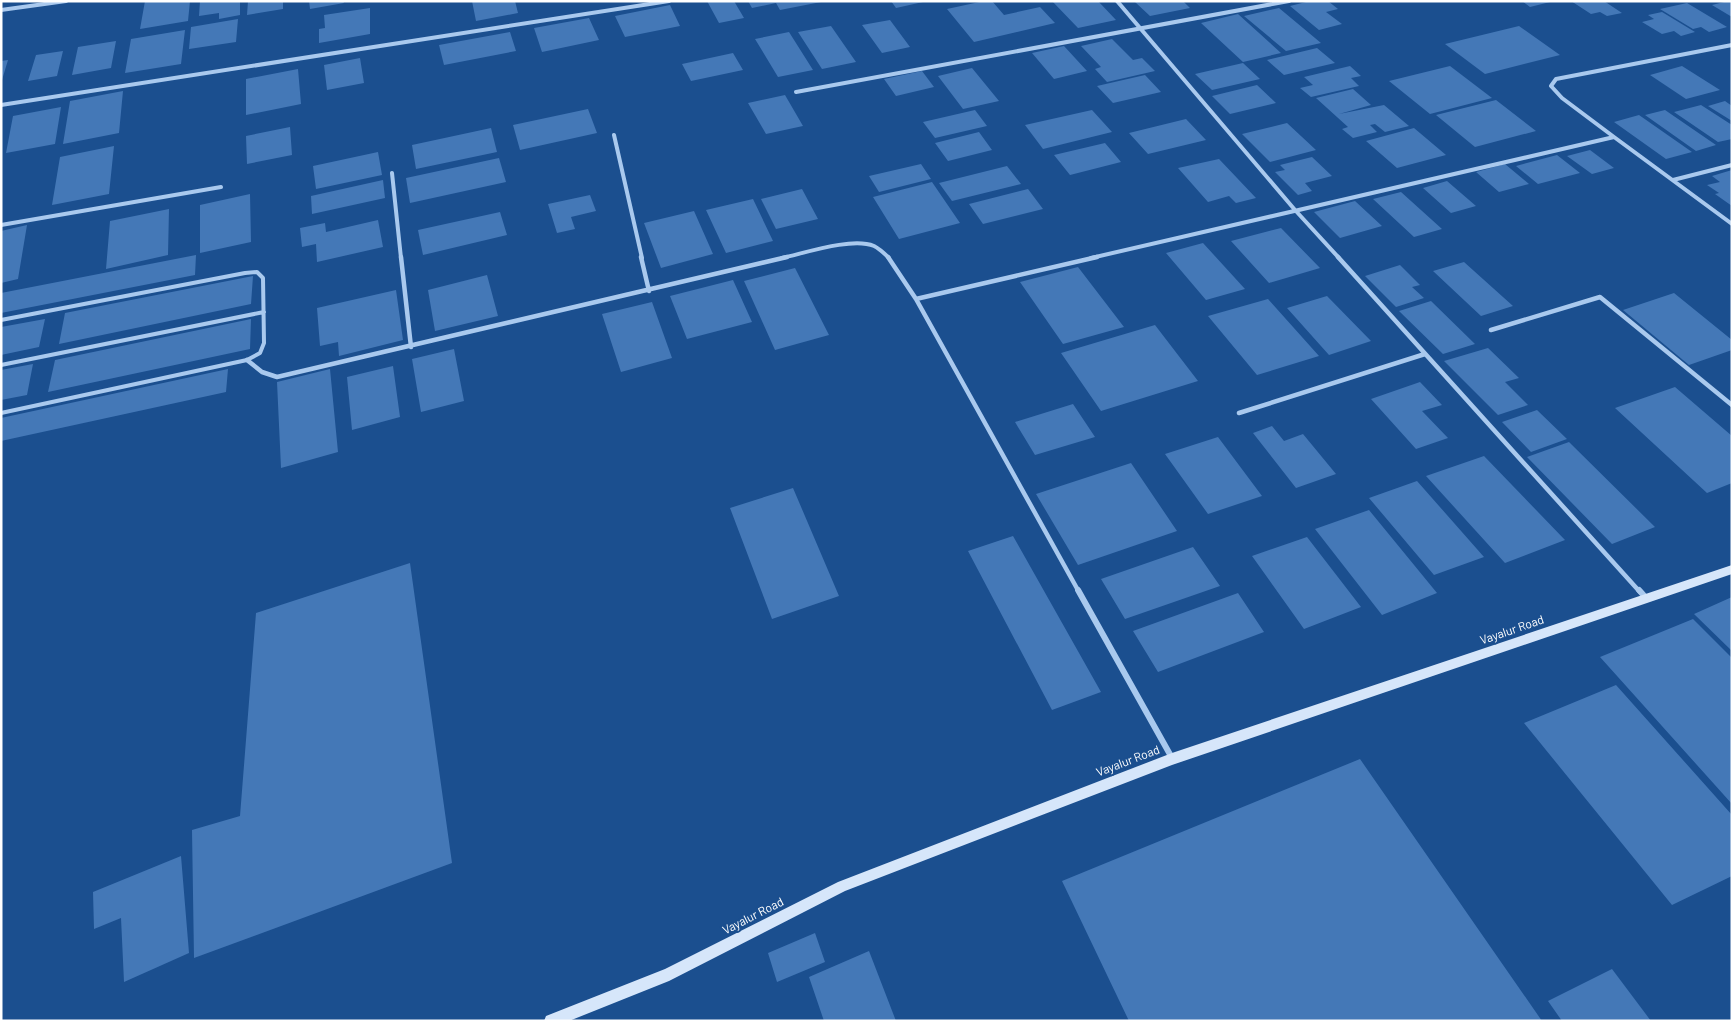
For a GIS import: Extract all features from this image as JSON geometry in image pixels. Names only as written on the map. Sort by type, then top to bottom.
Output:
[{"type":"main road","name":"Vayalur Road","points":[[551,1021],[669,974],[842,886],[1172,759],[1732,569]]},
{"type":"street","points":[[1,10],[66,1]]},
{"type":"street","points":[[1,105],[669,1]]},
{"type":"street","points":[[1117,1],[1294,210],[1647,599]]},
{"type":"street","points":[[796,92],[1289,1]]},
{"type":"street","points":[[1732,45],[1556,79],[1551,86],[1562,98],[1732,224]]},
{"type":"street","points":[[614,135],[649,291]]},
{"type":"street","points":[[916,299],[1614,137]]},
{"type":"street","points":[[1673,180],[1732,165]]},
{"type":"street","points":[[392,173],[411,347]]},
{"type":"street","points":[[1,225],[221,187]]},
{"type":"street","points":[[246,360],[262,372],[277,378],[830,247],[866,243],[879,249],[890,259],[916,299],[1172,759]]},
{"type":"street","points":[[1491,330],[1600,297],[1732,405]]},
{"type":"street","points":[[1240,413],[1425,354]]},
{"type":"lane","points":[[1,320],[257,272],[263,278],[264,343],[260,353],[246,360],[1,413]]},
{"type":"lane","points":[[1,365],[264,312]]},
{"type":"building","points":[[145,1],[190,1],[188,21],[140,29]]},
{"type":"building","points":[[200,1],[240,1],[240,15],[219,19],[219,13],[199,16]]},
{"type":"building","points":[[248,1],[283,1],[283,9],[247,15]]},
{"type":"building","points":[[309,1],[343,1],[344,3],[310,9]]},
{"type":"building","points":[[472,1],[515,1],[518,13],[476,21]]},
{"type":"building","points":[[707,1],[734,1],[744,18],[719,23]]},
{"type":"building","points":[[748,1],[821,2],[780,10],[776,3],[752,8]]},
{"type":"building","points":[[891,1],[923,1],[923,2],[896,8]]},
{"type":"building","points":[[992,1],[1004,15],[1040,7],[1055,23],[974,42],[947,9]]},
{"type":"building","points":[[1052,1],[1098,1],[1116,20],[1078,28]]},
{"type":"building","points":[[1183,1],[1190,8],[1150,16],[1135,2]]},
{"type":"building","points":[[1310,1],[1328,1],[1338,9],[1326,12],[1342,24],[1319,30],[1290,6]]},
{"type":"building","points":[[1522,1],[1550,1],[1550,2],[1530,7]]},
{"type":"building","points":[[1571,1],[1604,1],[1622,13],[1607,16],[1600,12],[1591,14]]},
{"type":"building","points":[[1732,1],[1732,17],[1712,5]]},
{"type":"building","points":[[1687,3],[1727,27],[1709,32],[1701,27],[1693,29],[1660,9]]},
{"type":"building","points":[[670,5],[680,26],[625,37],[615,16]]},
{"type":"building","points":[[370,8],[370,34],[319,43],[319,29],[325,28],[324,15]]},
{"type":"building","points":[[1279,8],[1321,43],[1286,51],[1244,16]]},
{"type":"building","points":[[1662,12],[1695,32],[1681,36],[1674,31],[1662,34],[1642,22],[1654,19],[1648,15]]},
{"type":"building","points":[[1238,14],[1281,53],[1243,62],[1201,23]]},
{"type":"building","points":[[589,18],[599,40],[542,52],[534,28]]},
{"type":"building","points":[[238,19],[236,42],[189,49],[191,27]]},
{"type":"building","points":[[890,20],[910,47],[882,53],[862,25]]},
{"type":"building","points":[[831,26],[856,62],[822,69],[798,32]]},
{"type":"building","points":[[1519,26],[1560,55],[1485,74],[1445,44]]},
{"type":"building","points":[[185,30],[181,64],[125,73],[131,39]]},
{"type":"building","points":[[510,32],[516,51],[444,65],[439,45]]},
{"type":"building","points":[[789,32],[813,70],[778,77],[755,39]]},
{"type":"building","points":[[1112,39],[1133,60],[1142,58],[1155,71],[1107,82],[1095,69],[1101,67],[1081,46]]},
{"type":"building","points":[[116,41],[111,68],[72,75],[78,47]]},
{"type":"building","points":[[1064,46],[1087,71],[1054,79],[1032,53]]},
{"type":"building","points":[[1317,48],[1335,63],[1284,75],[1267,60]]},
{"type":"building","points":[[63,51],[57,76],[28,81],[36,55]]},
{"type":"building","points":[[733,53],[743,70],[691,81],[682,64]]},
{"type":"building","points":[[360,58],[364,83],[327,90],[324,65]]},
{"type":"building","points":[[8,60],[2,80],[1,80],[1,61]]},
{"type":"building","points":[[1243,63],[1260,79],[1212,90],[1195,74]]},
{"type":"building","points":[[1350,66],[1361,76],[1351,78],[1359,86],[1311,97],[1300,88],[1313,85],[1304,77]]},
{"type":"building","points":[[1450,66],[1492,98],[1430,114],[1389,81]]},
{"type":"building","points":[[1682,66],[1720,90],[1686,99],[1650,75]]},
{"type":"building","points":[[972,68],[999,101],[963,109],[938,76]]},
{"type":"building","points":[[298,69],[301,104],[246,115],[246,79]]},
{"type":"building","points":[[922,71],[934,87],[896,96],[884,79]]},
{"type":"building","points":[[1145,75],[1161,92],[1113,103],[1097,86]]},
{"type":"building","points":[[1257,85],[1276,103],[1230,114],[1212,96]]},
{"type":"building","points":[[1353,89],[1371,105],[1339,114],[1384,105],[1409,126],[1385,132],[1375,124],[1370,125],[1377,132],[1353,138],[1342,129],[1348,127],[1316,98]]},
{"type":"building","points":[[123,91],[119,133],[63,144],[70,101]]},
{"type":"building","points":[[785,95],[803,126],[766,134],[748,103]]},
{"type":"building","points":[[1496,100],[1536,131],[1475,147],[1436,115]]},
{"type":"building","points":[[1725,101],[1732,106],[1732,121],[1708,106]]},
{"type":"building","points":[[1701,105],[1732,125],[1732,139],[1718,142],[1674,112]]},
{"type":"building","points":[[61,107],[55,144],[6,153],[13,116]]},
{"type":"building","points":[[588,109],[597,133],[520,150],[513,125]]},
{"type":"building","points":[[975,110],[987,126],[935,138],[923,122]]},
{"type":"building","points":[[1092,110],[1112,132],[1043,149],[1025,125]]},
{"type":"building","points":[[1665,110],[1716,145],[1696,151],[1645,115]]},
{"type":"building","points":[[1639,115],[1692,152],[1666,159],[1614,122]]},
{"type":"building","points":[[1186,119],[1206,140],[1148,154],[1129,133]]},
{"type":"building","points":[[1287,123],[1316,150],[1270,162],[1242,134]]},
{"type":"building","points":[[290,127],[292,155],[247,164],[246,136]]},
{"type":"building","points":[[491,128],[497,152],[416,169],[412,145]]},
{"type":"building","points":[[1414,128],[1446,155],[1397,168],[1366,141]]},
{"type":"building","points":[[979,132],[992,150],[948,161],[935,143]]},
{"type":"building","points":[[1105,143],[1121,162],[1070,175],[1054,155]]},
{"type":"building","points":[[114,146],[109,194],[52,205],[60,157]]},
{"type":"building","points":[[1590,150],[1614,168],[1592,174],[1567,156]]},
{"type":"building","points":[[378,152],[382,175],[316,189],[313,166]]},
{"type":"building","points":[[1557,155],[1580,173],[1538,184],[1516,166]]},
{"type":"building","points":[[1312,157],[1332,176],[1305,183],[1312,191],[1298,195],[1275,172],[1285,170],[1280,165]]},
{"type":"building","points":[[499,158],[506,182],[410,203],[406,178]]},
{"type":"building","points":[[1219,159],[1256,198],[1236,203],[1229,196],[1208,202],[1178,168]]},
{"type":"building","points":[[921,164],[931,179],[879,192],[869,176]]},
{"type":"building","points":[[1505,164],[1529,184],[1499,192],[1476,172]]},
{"type":"building","points":[[1007,166],[1021,184],[952,201],[939,183]]},
{"type":"building","points":[[1732,170],[1732,206],[1715,194],[1719,193],[1707,185],[1720,182],[1712,176]]},
{"type":"building","points":[[383,180],[385,198],[312,214],[311,196]]},
{"type":"building","points":[[1447,181],[1476,206],[1451,213],[1423,188]]},
{"type":"building","points":[[932,182],[960,223],[899,239],[873,197]]},
{"type":"building","points":[[802,189],[818,219],[776,229],[761,199]]},
{"type":"building","points":[[1028,189],[1043,209],[983,224],[969,204]]},
{"type":"building","points":[[1401,192],[1442,229],[1414,237],[1373,199]]},
{"type":"building","points":[[250,194],[251,242],[200,253],[200,205]]},
{"type":"building","points":[[590,195],[596,211],[571,217],[575,229],[557,233],[548,204]]},
{"type":"building","points":[[753,199],[773,241],[726,253],[706,210]]},
{"type":"building","points":[[1355,201],[1382,226],[1340,238],[1314,212]]},
{"type":"building","points":[[169,209],[168,255],[106,269],[110,221]]},
{"type":"building","points":[[694,211],[713,254],[661,268],[644,223]]},
{"type":"building","points":[[500,212],[507,235],[423,255],[418,230]]},
{"type":"building","points":[[378,220],[383,247],[317,262],[316,244],[302,247],[300,228],[325,223],[326,232]]},
{"type":"building","points":[[27,225],[18,279],[1,283],[1,231]]},
{"type":"building","points":[[1281,228],[1320,268],[1269,283],[1231,241]]},
{"type":"building","points":[[1203,243],[1245,289],[1206,300],[1166,253]]},
{"type":"building","points":[[196,255],[195,275],[1,313],[1,293]]},
{"type":"building","points":[[1464,262],[1513,306],[1481,316],[1433,271]]},
{"type":"building","points":[[1400,265],[1420,285],[1412,287],[1424,298],[1396,307],[1365,276]]},
{"type":"building","points":[[1078,267],[1124,327],[1063,344],[1020,282]]},
{"type":"building","points":[[795,268],[829,335],[775,350],[744,281]]},
{"type":"building","points":[[487,275],[498,316],[435,331],[428,290]]},
{"type":"building","points":[[253,276],[251,304],[59,344],[65,313]]},
{"type":"building","points":[[733,280],[752,322],[687,339],[670,296]]},
{"type":"building","points":[[396,290],[403,340],[339,356],[338,342],[320,346],[317,308]]},
{"type":"building","points":[[1674,293],[1732,340],[1732,350],[1689,365],[1623,310]]},
{"type":"building","points":[[1327,296],[1371,341],[1329,355],[1287,308]]},
{"type":"building","points":[[1268,299],[1319,356],[1257,375],[1208,316]]},
{"type":"building","points":[[1431,301],[1475,344],[1443,354],[1399,311]]},
{"type":"building","points":[[652,302],[672,358],[621,372],[602,314]]},
{"type":"building","points":[[45,319],[39,347],[1,355],[1,327]]},
{"type":"building","points":[[251,319],[250,349],[48,392],[55,360]]},
{"type":"building","points":[[1155,325],[1198,381],[1101,411],[1061,353]]},
{"type":"building","points":[[1488,348],[1519,378],[1505,382],[1528,405],[1498,415],[1444,361]]},
{"type":"building","points":[[454,349],[464,401],[421,412],[412,359]]},
{"type":"building","points":[[33,364],[27,395],[1,400],[1,370]]},
{"type":"building","points":[[393,366],[400,417],[352,430],[347,377]]},
{"type":"building","points":[[228,369],[226,392],[1,441],[1,418]]},
{"type":"building","points":[[330,369],[338,452],[281,468],[277,382]]},
{"type":"building","points":[[1420,382],[1442,405],[1422,411],[1448,438],[1416,449],[1371,399]]},
{"type":"building","points":[[1675,387],[1732,436],[1732,483],[1707,493],[1615,408]]},
{"type":"building","points":[[1073,404],[1095,437],[1035,455],[1015,422]]},
{"type":"building","points":[[1537,410],[1567,439],[1531,452],[1502,422]]},
{"type":"building","points":[[1272,426],[1284,441],[1303,434],[1336,474],[1296,488],[1253,433]]},
{"type":"building","points":[[1218,437],[1262,496],[1208,514],[1165,454]]},
{"type":"building","points":[[1569,442],[1655,527],[1612,544],[1527,457]]},
{"type":"building","points":[[1484,456],[1565,540],[1505,563],[1426,476]]},
{"type":"building","points":[[1131,463],[1177,531],[1078,565],[1036,494]]},
{"type":"building","points":[[1417,481],[1484,557],[1434,575],[1369,498]]},
{"type":"building","points":[[793,488],[839,596],[772,619],[730,508]]},
{"type":"building","points":[[1369,510],[1437,593],[1382,615],[1315,529]]},
{"type":"building","points":[[1013,536],[1101,692],[1052,710],[968,551]]},
{"type":"building","points":[[1307,537],[1361,607],[1304,629],[1252,556]]},
{"type":"building","points":[[1193,547],[1220,586],[1125,619],[1101,579]]},
{"type":"building","points":[[410,563],[452,863],[194,958],[192,830],[240,816],[256,613]]},
{"type":"building","points":[[1238,593],[1264,632],[1158,672],[1133,631]]},
{"type":"building","points":[[1732,597],[1732,651],[1694,614]]},
{"type":"building","points":[[1693,619],[1732,658],[1732,804],[1600,657]]},
{"type":"building","points":[[1616,685],[1732,815],[1732,876],[1672,905],[1524,723]]},
{"type":"building","points":[[1360,759],[1542,1021],[1129,1021],[1062,881]]},
{"type":"building","points":[[181,856],[189,953],[124,982],[121,918],[94,929],[93,892]]},
{"type":"building","points":[[815,933],[825,962],[777,982],[768,953]]},
{"type":"building","points":[[869,951],[896,1021],[824,1021],[809,977]]},
{"type":"building","points":[[1612,969],[1651,1021],[1562,1021],[1548,1001]]}]
